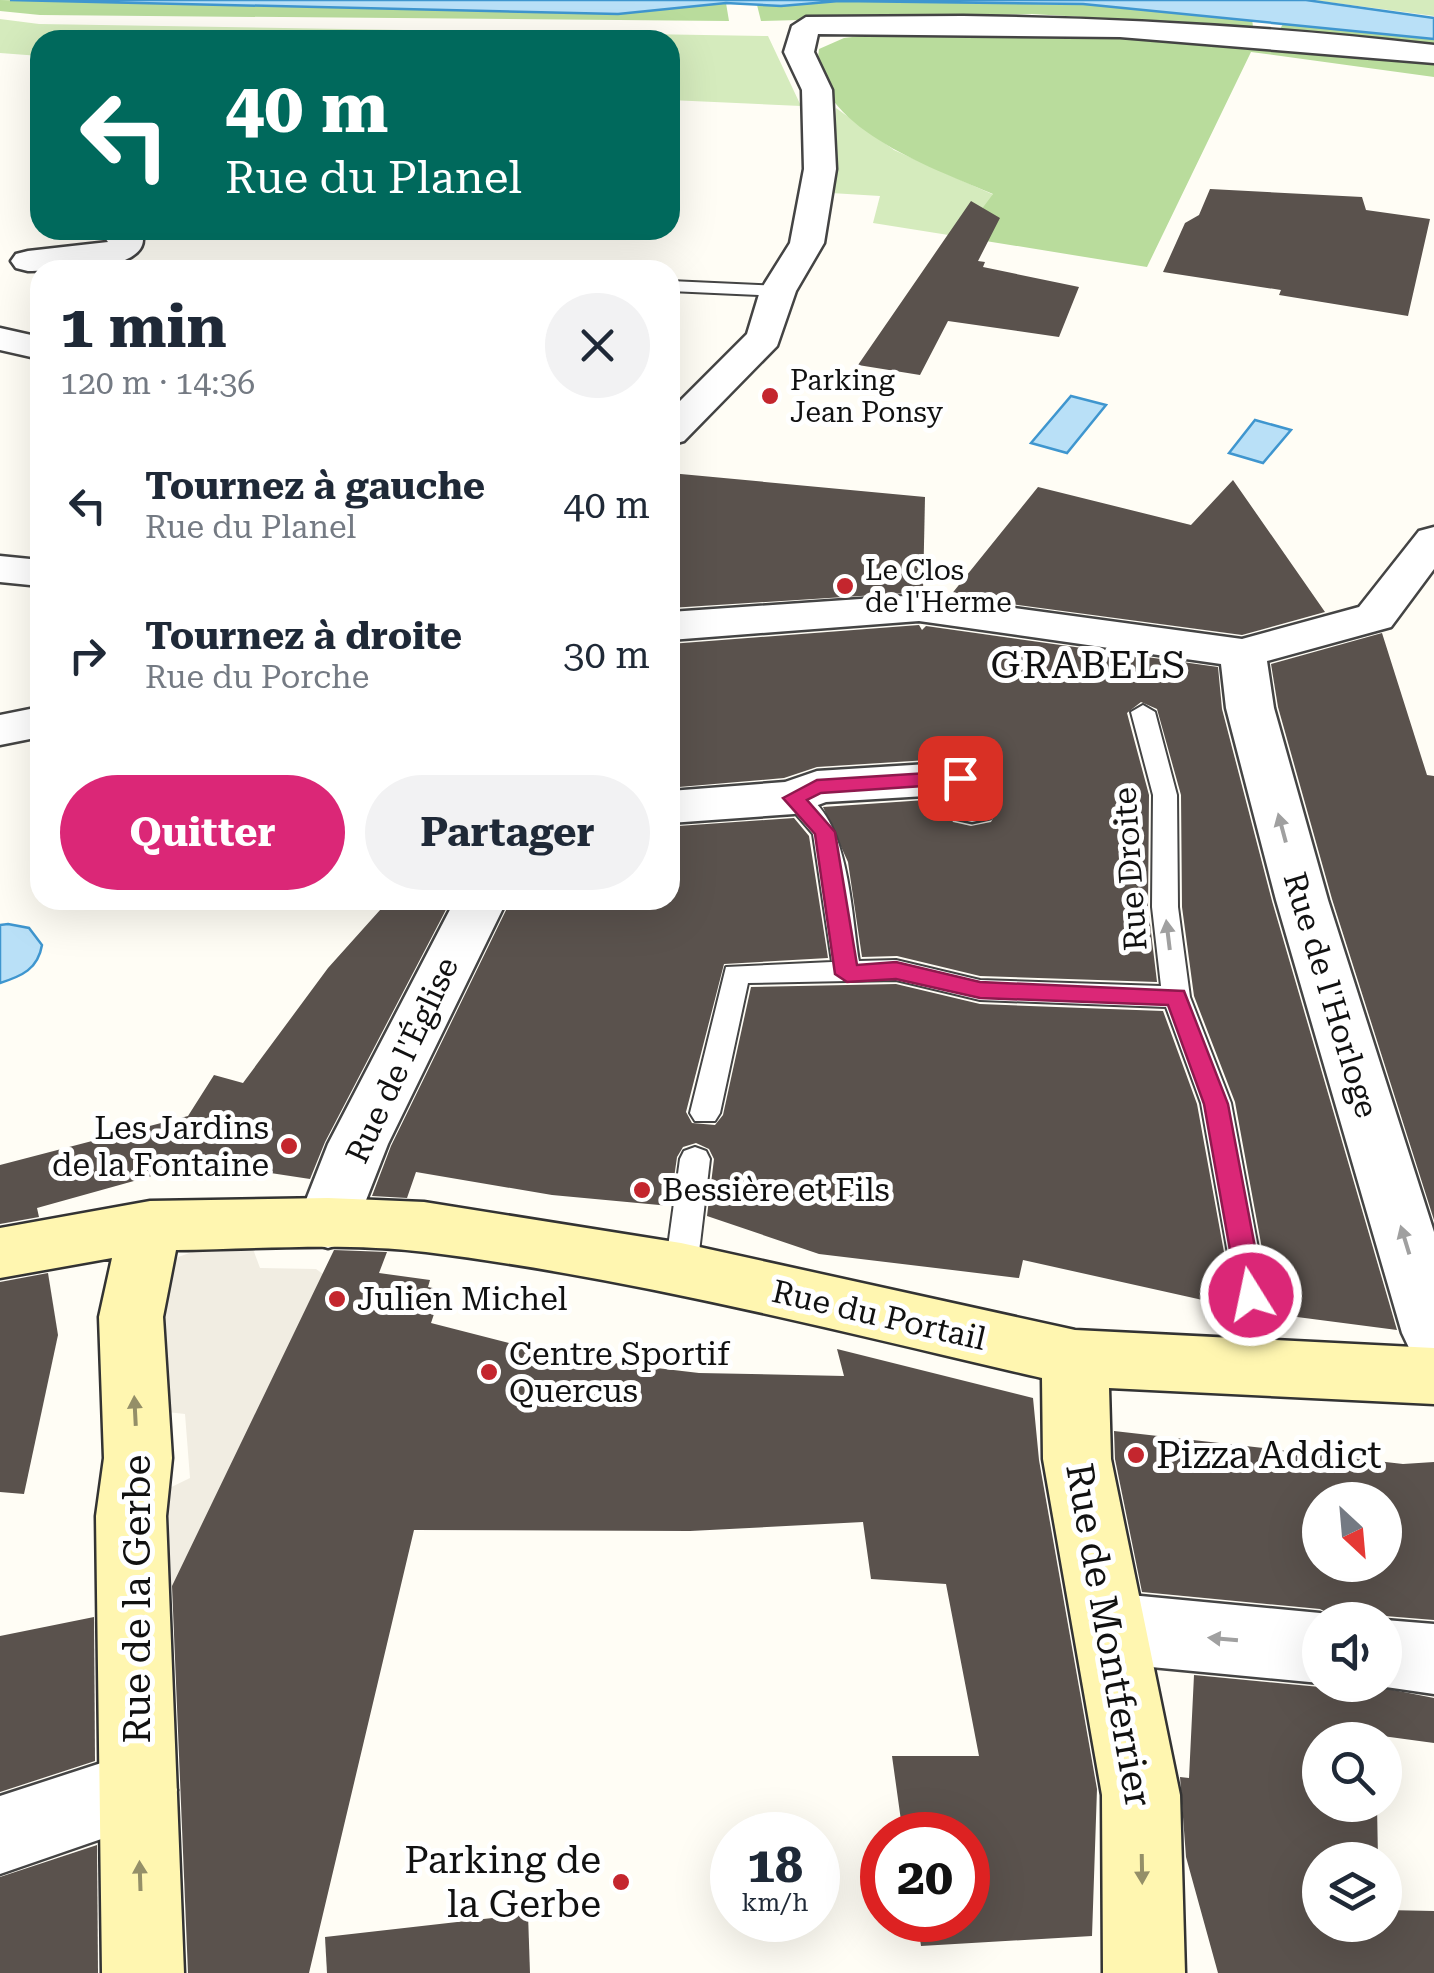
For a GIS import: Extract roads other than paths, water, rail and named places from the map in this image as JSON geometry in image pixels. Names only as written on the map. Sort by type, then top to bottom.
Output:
[{"type":"street","points":[[689,394],[764,338],[778,290],[807,243],[820,169],[817,90],[799,52],[806,26],[1267,25],[1434,54]]},
{"type":"street","points":[[14,270],[42,240]]},
{"type":"street","points":[[80,260],[106,256],[124,248],[126,240]]},
{"type":"street","points":[[0,338],[30,346]]},
{"type":"street","points":[[680,625],[919,608],[1243,653],[1375,617],[1434,540]]},
{"type":"street","points":[[0,569],[30,571]]},
{"type":"street","name":"Rue de l'Horloge","points":[[1243,653],[1250,708],[1302,900],[1434,1333]]},
{"type":"street","points":[[0,730],[30,724]]},
{"type":"street","points":[[680,806],[794,798],[817,787],[960,778],[972,806]]},
{"type":"street","name":"Rue de l'Église","points":[[328,1223],[358,1144],[476,910]]},
{"type":"street","name":"Rue du Portail","points":[[0,1253],[150,1226],[328,1223],[424,1228],[681,1269],[1075,1358],[1265,1371],[1434,1376]]},
{"type":"street","name":"Rue de la Gerbe","points":[[144,1973],[131,1516],[138,1458],[131,1317],[150,1226]]},
{"type":"street","name":"Rue de Montferrier","points":[[1075,1358],[1077,1460],[1141,1794],[1144,1973]]},
{"type":"street","points":[[1109,1628],[1302,1646]]},
{"type":"street","points":[[1402,1656],[1434,1659]]},
{"type":"street","points":[[0,1835],[138,1790]]},
{"type":"lane","points":[[680,286],[778,290]]},
{"type":"lane","name":"Rue Droite","points":[[1142,712],[1165,795],[1165,907],[1176,997],[1216,1104],[1265,1371]]},
{"type":"lane","points":[[794,798],[825,832],[847,974]]},
{"type":"lane","points":[[705,1114],[736,974],[896,970],[980,990],[1176,997]]},
{"type":"lane","points":[[681,1269],[695,1158]]},
{"type":"water","points":[[10,0],[1306,0],[1434,18],[1434,39],[1083,4],[726,3],[618,14]]},
{"type":"water","points":[[1071,396],[1106,405],[1067,453],[1031,443]]},
{"type":"water","points":[[1255,420],[1291,430],[1263,463],[1229,453]]},
{"type":"water","points":[[0,925],[29,928],[42,945],[28,970],[0,983]]},
{"type":"place","name":"Parking Jean Ponsy","points":[[770,396]]},
{"type":"place","name":"Le Clos de l'Herme","points":[[845,586]]},
{"type":"place","name":"Les Jardins de la Fontaine","points":[[289,1146]]},
{"type":"place","name":"Bessière et Fils","points":[[642,1190]]},
{"type":"place","name":"Julien Michel","points":[[337,1299]]},
{"type":"place","name":"Centre Sportif Quercus","points":[[489,1372]]},
{"type":"place","name":"Pizza Addict","points":[[1136,1455]]},
{"type":"place","name":"Parking de la Gerbe","points":[[621,1882]]},
{"type":"district","name":"GRABELS","points":[[1089,665]]}]
